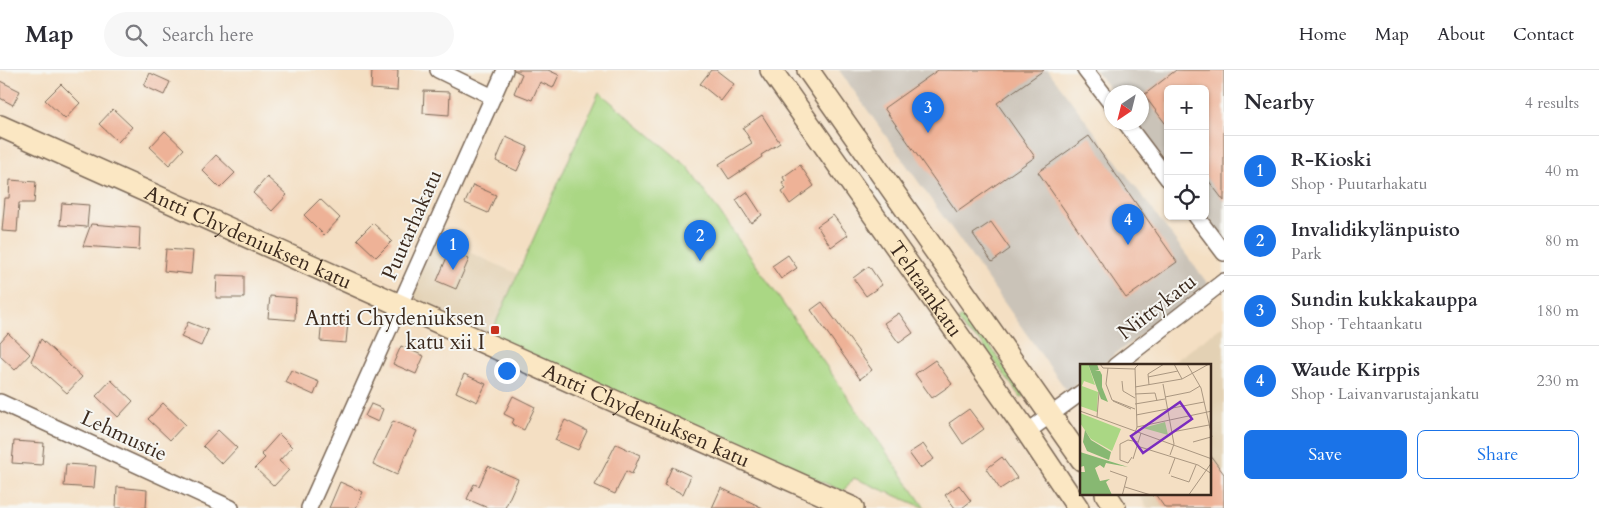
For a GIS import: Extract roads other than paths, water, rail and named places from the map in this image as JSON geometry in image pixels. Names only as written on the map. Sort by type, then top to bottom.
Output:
[{"type":"main road","name":"Tehtaankatu","points":[[771,70],[1027,432],[1078,508]]},
{"type":"main road","name":"Tehtaankatu","points":[[808,70],[1080,457]]},
{"type":"main road","name":"Antti Chydeniuksen katu","points":[[0,126],[854,508]]},
{"type":"main road","points":[[1107,496],[1115,508]]},
{"type":"street","points":[[438,70],[492,97]]},
{"type":"street","name":"Puutarhakatu","points":[[309,508],[504,70]]},
{"type":"street","points":[[1085,70],[1104,95]]},
{"type":"street","points":[[1131,130],[1165,175]]},
{"type":"street","points":[[1199,220],[1224,252]]},
{"type":"street","name":"Niittykatu","points":[[1118,364],[1224,281]]},
{"type":"street","points":[[1027,432],[1080,393]]},
{"type":"street","name":"Lehmustie","points":[[0,402],[231,508]]},
{"type":"place","name":"Sundin kukkakauppa","points":[[928,133]]},
{"type":"place","name":"Waude Kirppis","points":[[1128,245]]},
{"type":"place","name":"Invalidikylänpuisto","points":[[700,261]]},
{"type":"place","name":"R-Kioski","points":[[453,270]]},
{"type":"place","name":"Antti Chydeniuksen katu xii I","points":[[495,330]]}]
